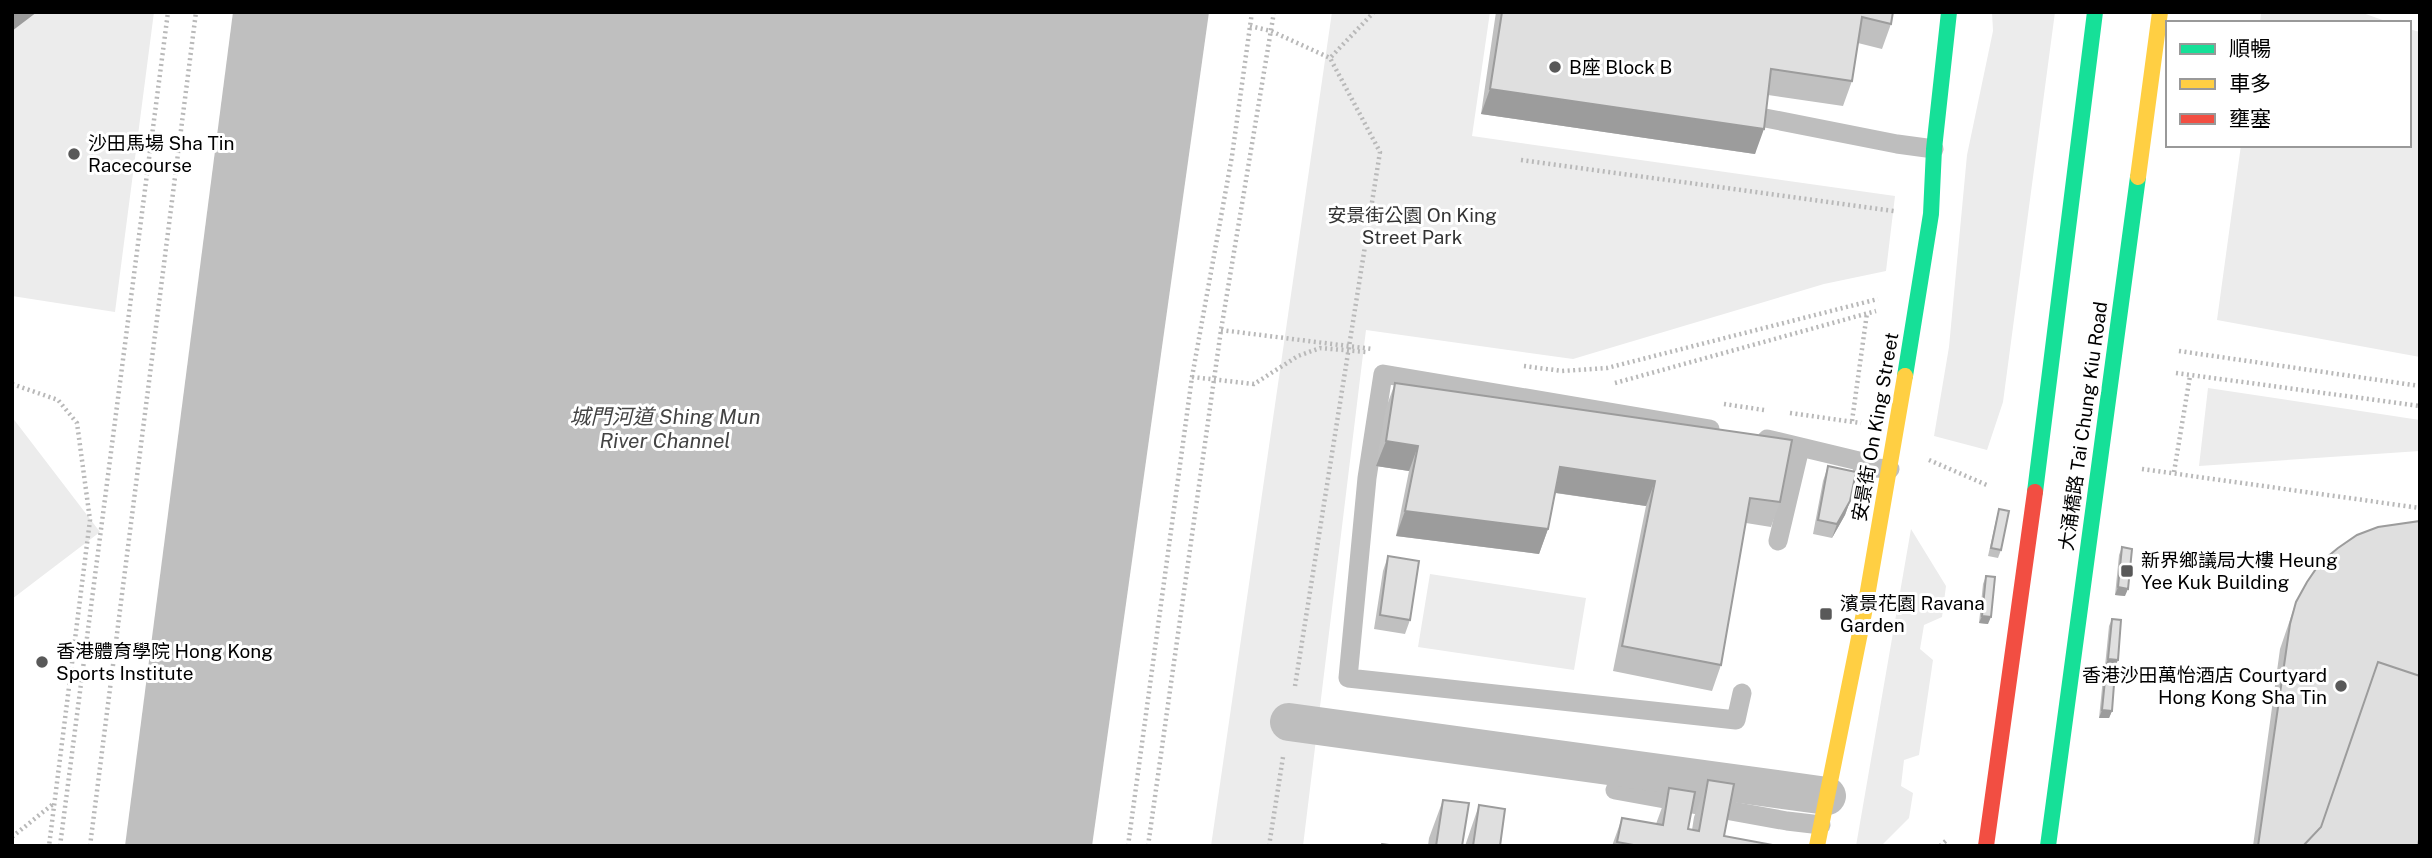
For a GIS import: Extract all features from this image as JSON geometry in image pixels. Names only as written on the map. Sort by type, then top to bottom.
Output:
[{"type":"main road","name":"安景街 On King Street","points":[[1817,846],[1865,608],[1931,214],[1934,149],[1949,12]]},
{"type":"main road","name":"大涌橋路 Tai Chung Kiu Road","points":[[1986,846],[2034,508],[2095,12]]},
{"type":"main road","name":"大涌橋路 Tai Chung Kiu Road","points":[[2048,846],[2160,12]]},
{"type":"street","points":[[1289,722],[1824,810]]},
{"type":"lane","points":[[1760,117],[1934,149]]},
{"type":"lane","points":[[1742,692],[1737,720],[1348,678],[1367,478],[1383,374],[1740,434],[1863,462],[1862,467],[1890,469]]},
{"type":"lane","points":[[1778,541],[1800,448]]},
{"type":"lane","points":[[1615,790],[1787,821],[1824,810]]},
{"type":"path","points":[[60,846],[168,12]]},
{"type":"path","points":[[90,846],[196,12]]},
{"type":"path","points":[[1128,846],[1192,377],[1232,156],[1252,12]]},
{"type":"path","points":[[1147,846],[1220,330],[1274,12]]},
{"type":"path","points":[[1330,58],[1374,12]]},
{"type":"path","points":[[1250,26],[1271,31],[1330,58],[1380,152],[1269,846]]},
{"type":"path","points":[[1521,160],[1898,213]]},
{"type":"path","points":[[1522,366],[1562,371],[1607,368],[1878,299]]},
{"type":"path","points":[[1611,384],[1876,311]]},
{"type":"path","points":[[1852,421],[1867,313]]},
{"type":"path","points":[[1220,330],[1376,349]]},
{"type":"path","points":[[2179,351],[2420,386]]},
{"type":"path","points":[[2176,373],[2420,407]]},
{"type":"path","points":[[2174,472],[2190,376]]},
{"type":"path","points":[[12,384],[58,400],[77,423],[90,520],[49,846]]},
{"type":"path","points":[[1921,457],[1989,486]]},
{"type":"path","points":[[2142,469],[2420,509]]},
{"type":"path","points":[[12,837],[54,803]]},
{"type":"path","points":[[1940,846],[1948,839]]},
{"type":"green space","name":"沙田馬場 Sha Tin Racecourse","points":[[12,12],[154,12],[115,312],[12,296]]},
{"type":"green space","name":"安景街公園 On King Street Park","points":[[1332,12],[1490,12],[1472,136],[1895,196],[1886,271],[1824,284],[1573,359],[1366,330],[1303,846],[1211,846]]},
{"type":"green space","points":[[1992,12],[2055,12],[2003,402],[1987,450],[1934,436],[1949,347],[1967,155],[1993,31]]},
{"type":"green space","points":[[2261,12],[2360,12],[2385,21],[2260,21]]},
{"type":"green space","points":[[2411,30],[2420,32],[2420,357],[2217,320],[2241,147],[2411,147]]},
{"type":"green space","points":[[2208,388],[2420,420],[2420,451],[2199,466]]},
{"type":"green space","points":[[12,417],[100,532],[12,599]]},
{"type":"green space","points":[[1911,529],[1946,586],[1942,617],[1924,625],[1920,649],[1933,660],[1919,755],[1904,760],[1901,786],[1913,793],[1909,818],[1881,846],[1856,846]]},
{"type":"green space","points":[[1430,574],[1586,598],[1574,670],[1418,647]]},
{"type":"water","name":"城門河道 Shing Mun River Channel","points":[[233,12],[1209,12],[1092,846],[125,846]]},
{"type":"building","points":[[1502,12],[1893,12],[1891,24],[1862,17],[1852,81],[1771,69],[1764,129],[1490,89]]},
{"type":"building","points":[[1395,383],[1792,440],[1780,502],[1750,498],[1721,665],[1622,646],[1655,481],[1560,467],[1548,529],[1405,511],[1418,446],[1386,441]]},
{"type":"building","points":[[1828,466],[1856,472],[1850,501],[1837,524],[1818,520]]},
{"type":"building","points":[[1999,509],[2009,511],[2001,550],[1991,548]]},
{"type":"building","points":[[2420,521],[2420,676],[2378,662],[2321,827],[2303,846],[2258,846],[2290,624],[2296,602],[2320,563],[2357,535],[2378,527]]},
{"type":"building","points":[[2122,547],[2132,549],[2128,589],[2118,587]]},
{"type":"building","points":[[1388,556],[1419,561],[1410,620],[1380,615]]},
{"type":"building","points":[[1986,576],[1995,577],[1991,617],[1982,616]]},
{"type":"building","points":[[2112,619],[2121,620],[2118,660],[2108,659]]},
{"type":"building","points":[[2378,662],[2420,676],[2418,846],[2303,846],[2321,827]]},
{"type":"building","points":[[2106,670],[2115,671],[2112,711],[2102,710]]},
{"type":"building","points":[[1708,780],[1734,784],[1724,836],[1778,846],[1639,846],[1617,842],[1622,818],[1663,825],[1669,788],[1695,792],[1688,829],[1699,831]]},
{"type":"building","points":[[1443,800],[1469,803],[1462,846],[1436,846]]},
{"type":"building","points":[[1479,805],[1505,809],[1500,846],[1473,846]]},
{"type":"traffic: fast","points":[[1905,376],[1931,214],[1934,149],[1949,12]]},
{"type":"traffic: fast","points":[[2035,492],[2095,12]]},
{"type":"traffic: fast","points":[[2048,846],[2138,177]]},
{"type":"traffic: slow","points":[[2138,177],[2160,12]]},
{"type":"traffic: slow","points":[[1817,846],[1865,608],[1905,376]]},
{"type":"traffic: jam","points":[[1986,846],[2035,492]]},
{"type":"place","name":"B座 Block B","points":[[1555,67]]},
{"type":"place","name":"沙田馬場 Sha Tin Racecourse","points":[[74,154]]},
{"type":"place","name":"新界鄉議局大樓 Heung Yee Kuk Building","points":[[2127,571]]},
{"type":"place","name":"濱景花園 Ravana Garden","points":[[1826,614]]},
{"type":"place","name":"香港體育學院 Hong Kong Sports Institute","points":[[42,662]]},
{"type":"place","name":"香港沙田萬怡酒店 Courtyard Hong Kong Sha Tin","points":[[2341,686]]}]
